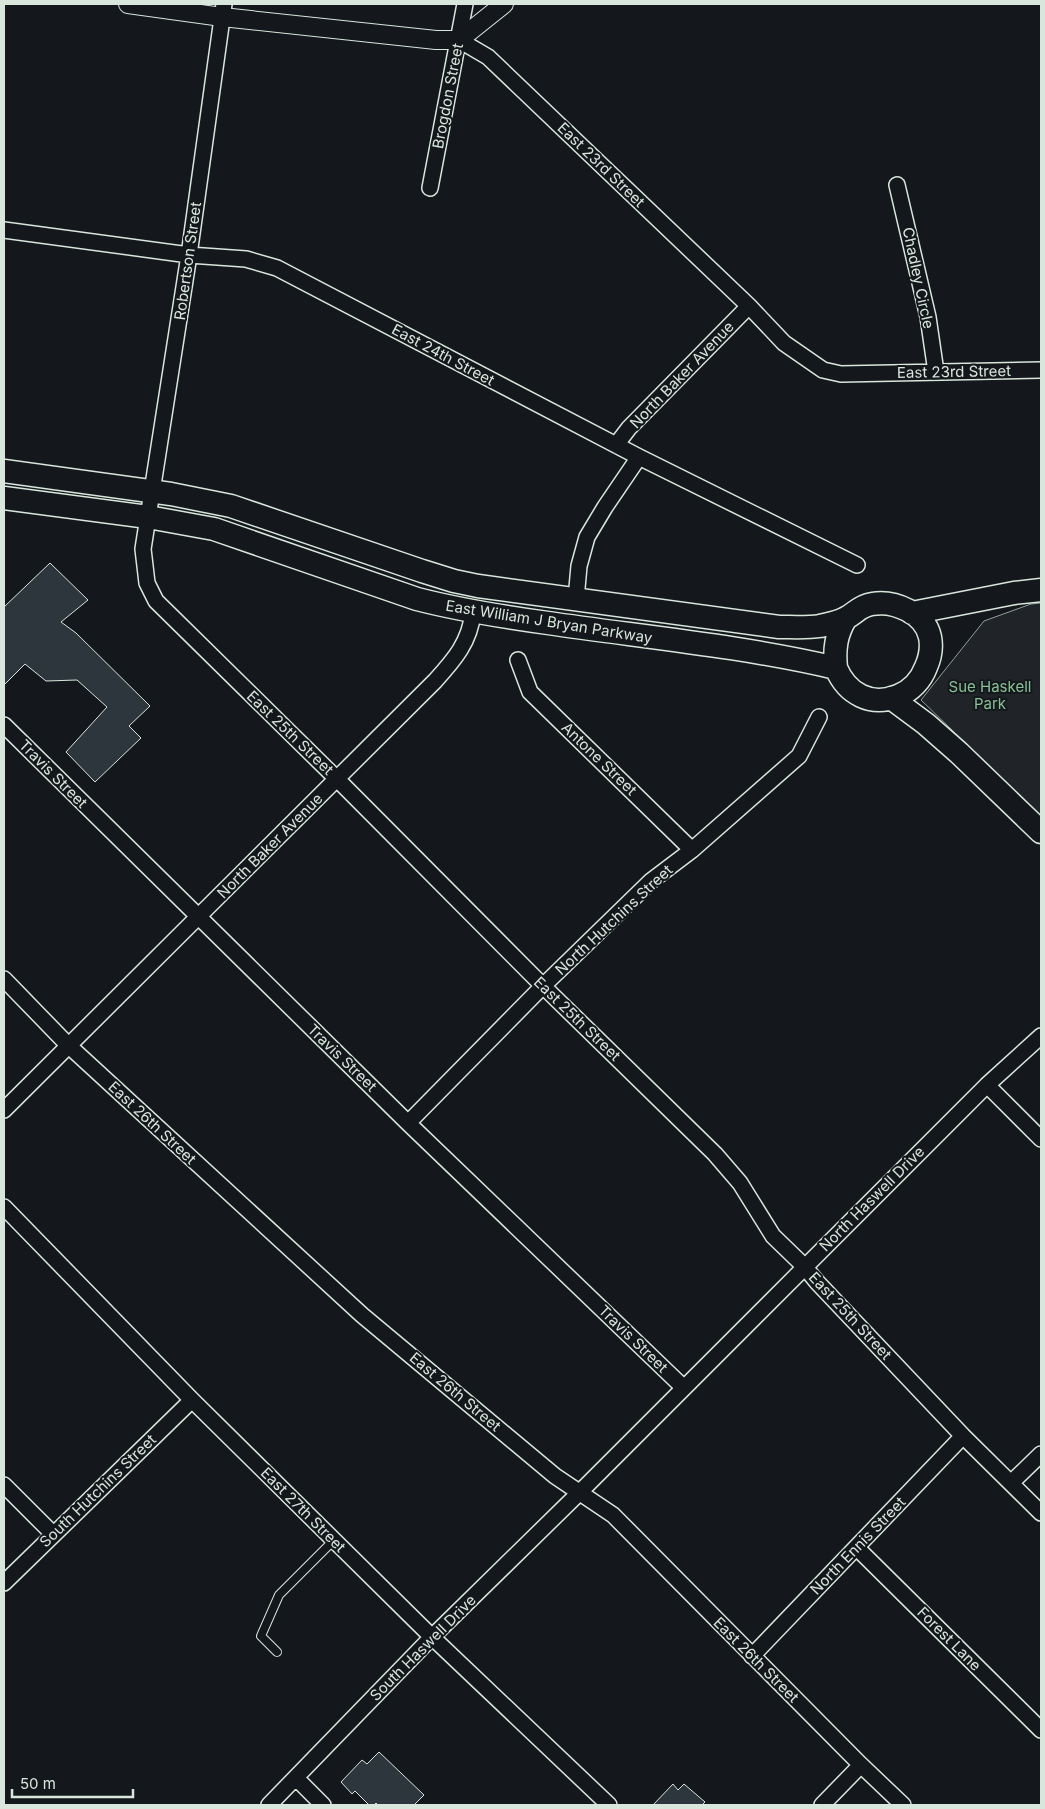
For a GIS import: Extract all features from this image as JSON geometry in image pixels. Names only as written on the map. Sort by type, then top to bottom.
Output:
[{"type":"main road","name":"East William J Bryan Parkway","points":[[4,470],[231,506],[454,582],[512,592],[779,627],[820,626],[846,618],[859,608],[877,604],[896,605],[912,613]]},
{"type":"main road","name":"East William J Bryan Parkway","points":[[4,498],[148,517],[214,529],[417,599],[473,612],[769,654],[836,668]]},
{"type":"main road","points":[[912,613],[1014,593],[1041,590]]},
{"type":"main road","points":[[846,618],[837,637],[835,651],[836,668],[844,683],[850,690],[859,695],[874,699],[892,698],[902,694],[918,681],[930,654],[930,636],[927,628],[912,613]]},
{"type":"main road","points":[[892,698],[960,753],[1041,832]]},
{"type":"street","name":"East 23rd Street","points":[[128,4],[224,10],[436,40],[459,40],[488,57],[749,306],[784,344],[823,370],[841,374],[1041,370]]},
{"type":"street","name":"Brogdon Street","points":[[430,188],[465,4]]},
{"type":"street","points":[[459,40],[504,4]]},
{"type":"street","name":"Robertson Street","points":[[148,517],[189,255],[224,10]]},
{"type":"street","name":"Chadley Circle","points":[[897,185],[928,317],[936,372]]},
{"type":"street","name":"East 24th Street","points":[[4,230],[189,255],[246,259],[277,268],[639,457],[856,566]]},
{"type":"street","name":"North Baker Avenue","points":[[616,445],[630,428],[749,306]]},
{"type":"street","points":[[576,599],[579,566],[587,537],[639,457]]},
{"type":"street","name":"East 25th Street","points":[[148,517],[143,549],[144,568],[147,583],[156,601],[543,986],[715,1154],[740,1183],[774,1236],[963,1436],[1012,1482],[1041,1513]]},
{"type":"street","name":"North Baker Avenue","points":[[4,1110],[435,681],[460,652],[472,622],[473,612]]},
{"type":"street","name":"Antone Street","points":[[518,660],[530,692],[692,850]]},
{"type":"street","name":"North Hutchins Street","points":[[408,1123],[543,986],[651,881],[692,850],[799,756],[819,718]]},
{"type":"street","name":"Travis Street","points":[[4,725],[408,1123],[684,1388]]},
{"type":"street","name":"East 26th Street","points":[[4,979],[68,1045],[362,1315],[555,1476],[613,1515],[903,1805]]},
{"type":"street","name":"North Haswell Drive","points":[[580,1492],[804,1266],[987,1085],[1041,1036]]},
{"type":"street","points":[[987,1085],[1041,1139]]},
{"type":"street","name":"East 27th Street","points":[[4,1207],[192,1400],[432,1637],[609,1805]]},
{"type":"street","name":"South Hutchins Street","points":[[4,1583],[192,1400]]},
{"type":"street","name":"North Ennis Street","points":[[752,1656],[963,1436]]},
{"type":"street","points":[[1012,1482],[1041,1454]]},
{"type":"street","points":[[4,1485],[53,1534]]},
{"type":"street","name":"South Haswell Drive","points":[[269,1805],[432,1637],[580,1492]]},
{"type":"street","name":"Forest Lane","points":[[857,1548],[1041,1730]]},
{"type":"street","points":[[822,1805],[861,1765]]},
{"type":"street","points":[[296,1778],[323,1805]]},
{"type":"lane","points":[[277,1652],[261,1636],[279,1595],[334,1540]]},
{"type":"green space","name":"Sue Haskell Park","points":[[1041,603],[1041,816],[921,700],[984,621],[1031,604]]},
{"type":"building","points":[[50,563],[88,600],[61,622],[76,633],[150,706],[129,726],[141,738],[95,782],[66,752],[107,707],[77,680],[46,681],[25,664],[4,685],[4,607]]},
{"type":"building","points":[[379,1752],[424,1795],[414,1805],[378,1805],[376,1803],[369,1805],[355,1791],[352,1794],[341,1782],[362,1760],[367,1764]]},
{"type":"building","points":[[673,1784],[678,1790],[684,1784],[705,1802],[702,1805],[653,1805]]}]
